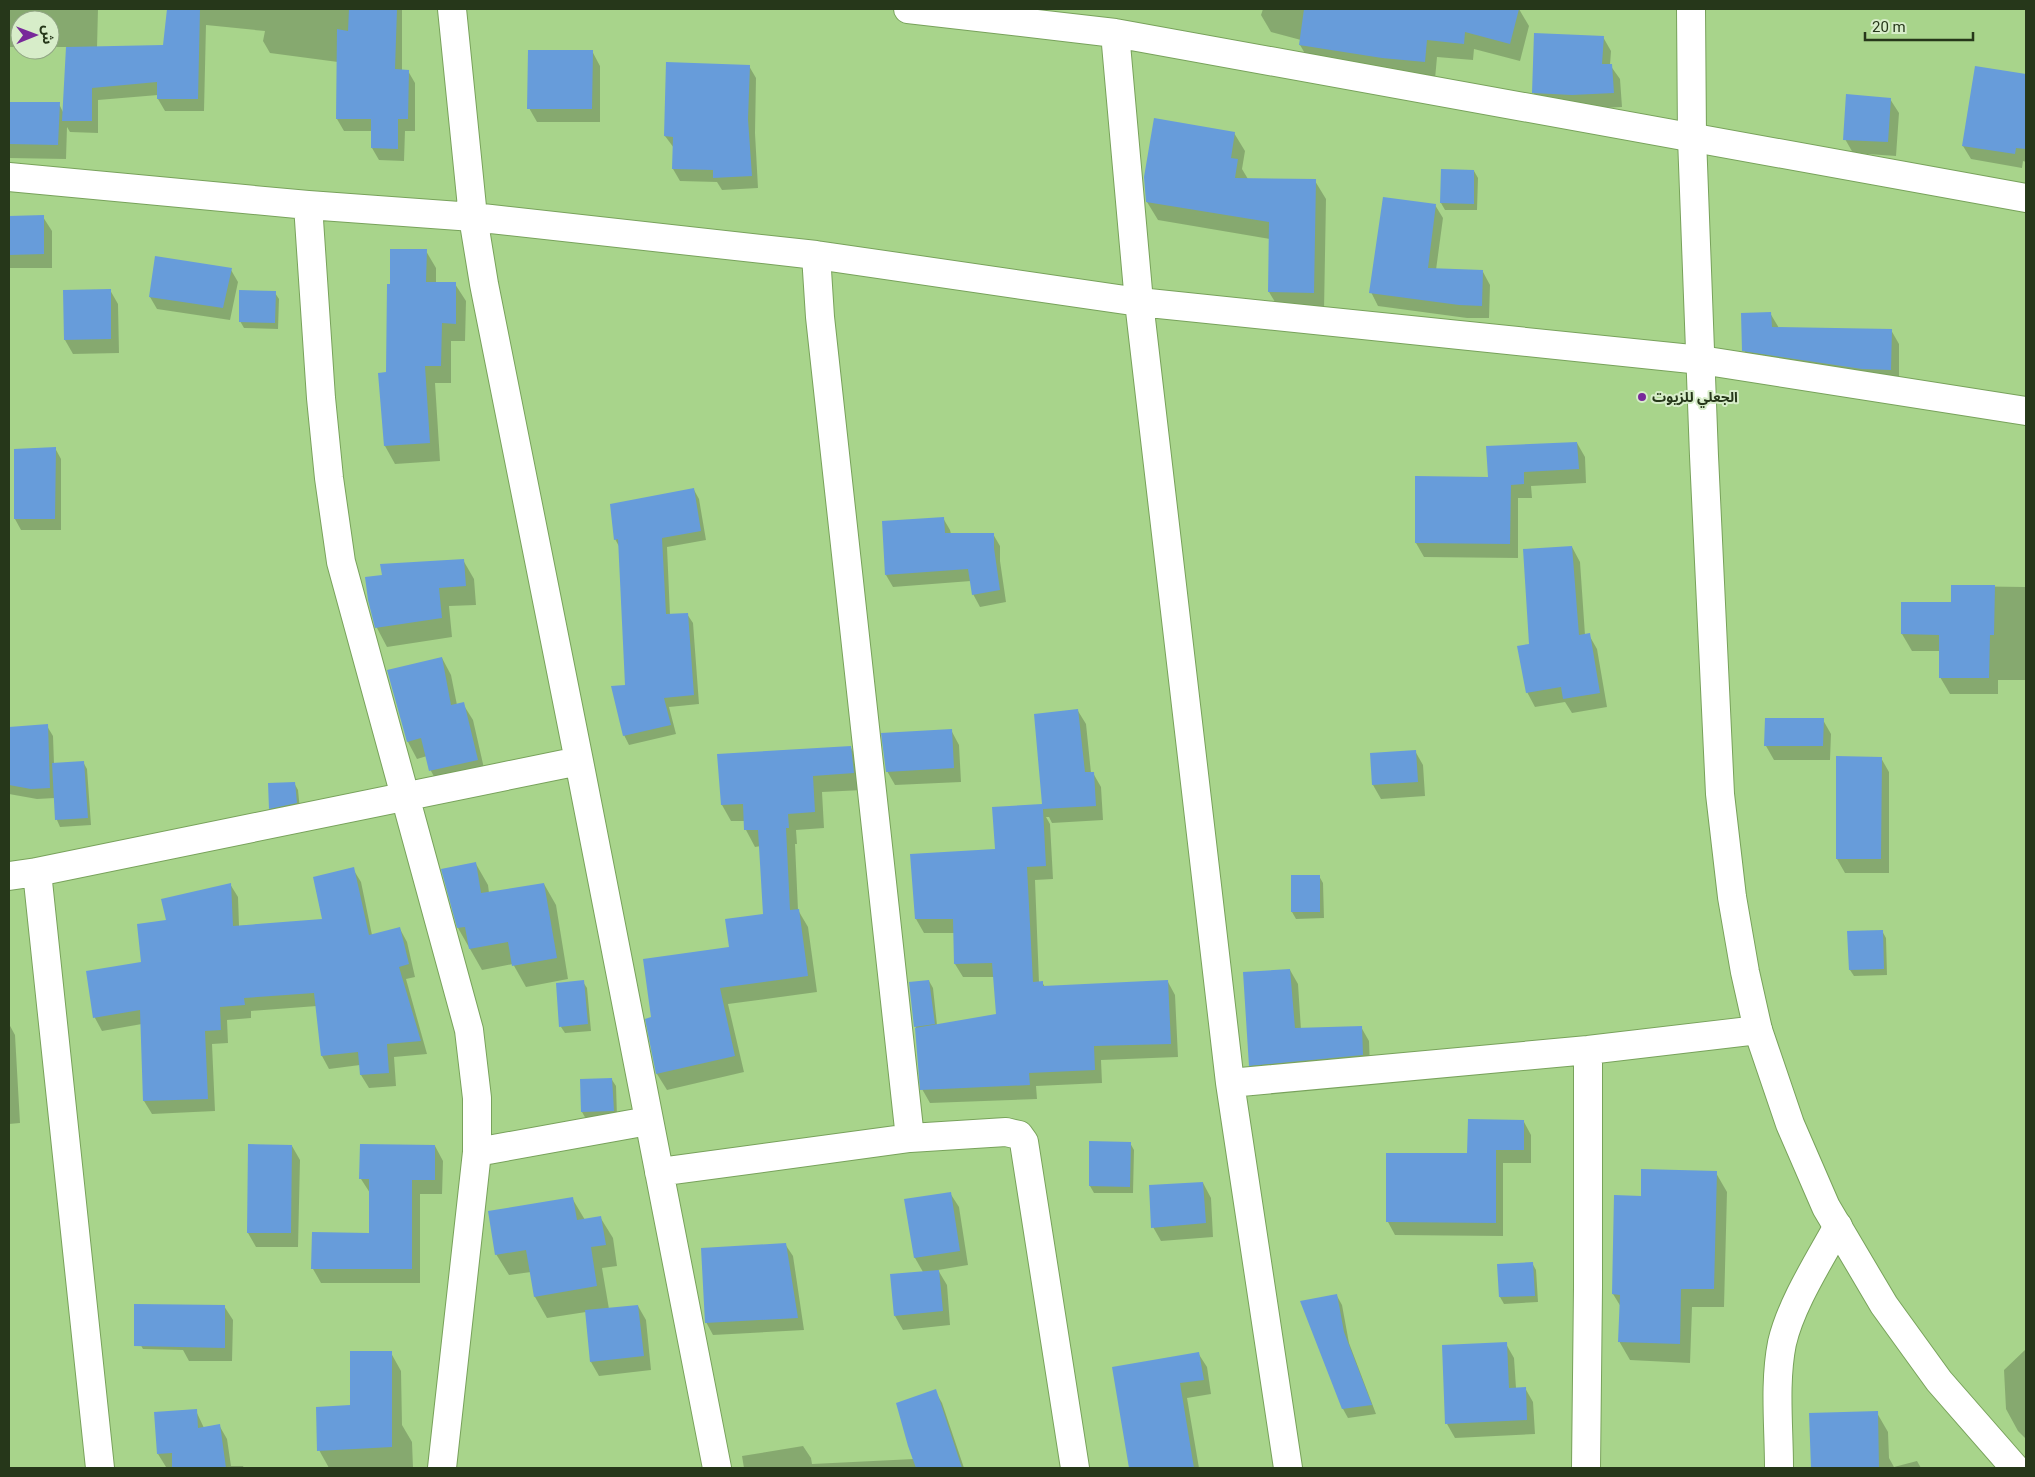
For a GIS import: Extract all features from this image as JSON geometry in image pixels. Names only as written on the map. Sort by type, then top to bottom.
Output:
[{"type":"street","points":[[452,9],[473,217],[484,284],[717,1468]]},
{"type":"street","points":[[908,9],[1115,34],[2026,198]]},
{"type":"street","points":[[1691,9],[1692,138],[1720,794],[1732,897],[1745,972],[1758,1030],[1790,1124],[1826,1207],[1884,1305],[1939,1381],[2015,1468]]},
{"type":"street","points":[[1115,34],[1139,302],[1230,1083],[1288,1468]]},
{"type":"street","points":[[9,177],[308,205],[473,217],[816,255],[1139,302],[1701,360],[2026,411]]},
{"type":"street","points":[[308,205],[323,418],[341,562],[469,1030],[477,1098],[477,1152],[442,1468]]},
{"type":"street","points":[[816,255],[821,327],[910,1138]]},
{"type":"street","points":[[9,876],[37,872],[579,761]]},
{"type":"street","points":[[37,872],[100,1468]]},
{"type":"street","points":[[1230,1083],[1588,1050],[1758,1030]]},
{"type":"street","points":[[1586,1468],[1588,1050]]},
{"type":"street","points":[[477,1152],[648,1121]]},
{"type":"street","points":[[659,1172],[910,1138],[1006,1132],[1019,1135],[1024,1142],[1074,1468]]},
{"type":"street","points":[[1779,1468],[1778,1371],[1782,1342],[1791,1316],[1838,1226]]},
{"type":"building","points":[[167,9],[200,9],[198,99],[157,99],[157,82],[92,88],[92,121],[62,121],[66,47],[163,45]]},
{"type":"building","points":[[349,9],[397,9],[395,69],[409,70],[408,119],[398,119],[398,149],[371,148],[371,119],[336,119],[337,29],[348,31]]},
{"type":"building","points":[[1304,9],[1519,9],[1510,44],[1465,32],[1464,44],[1427,40],[1425,62],[1382,58],[1299,45]]},
{"type":"building","points":[[1534,33],[1604,36],[1602,64],[1612,64],[1614,93],[1572,95],[1532,93]]},
{"type":"building","points":[[528,50],[593,50],[592,109],[527,109]]},
{"type":"building","points":[[666,62],[750,65],[748,119],[752,176],[713,178],[713,170],[672,169],[673,137],[664,136]]},
{"type":"building","points":[[1975,66],[2026,74],[2026,149],[2016,148],[2015,154],[1962,146]]},
{"type":"building","points":[[1846,94],[1891,98],[1888,142],[1843,140]]},
{"type":"building","points":[[9,102],[60,102],[58,145],[9,144]]},
{"type":"building","points":[[1154,118],[1235,132],[1231,158],[1238,159],[1235,178],[1316,179],[1314,293],[1268,292],[1269,222],[1146,202],[1144,177]]},
{"type":"building","points":[[1441,169],[1474,170],[1474,204],[1440,203]]},
{"type":"building","points":[[1383,197],[1436,204],[1428,268],[1483,270],[1482,306],[1459,305],[1369,293]]},
{"type":"building","points":[[44,215],[44,254],[9,255],[9,216]]},
{"type":"building","points":[[390,249],[427,249],[426,282],[456,282],[456,324],[442,323],[441,366],[425,366],[430,443],[384,446],[378,373],[386,372],[387,284],[390,284]]},
{"type":"building","points":[[155,256],[232,268],[223,308],[149,297]]},
{"type":"building","points":[[111,289],[111,339],[64,340],[63,290]]},
{"type":"building","points":[[239,290],[276,291],[275,323],[239,322]]},
{"type":"building","points":[[1771,312],[1772,327],[1892,329],[1891,370],[1862,369],[1742,351],[1741,313]]},
{"type":"building","points":[[1577,442],[1579,469],[1524,472],[1524,484],[1511,485],[1510,544],[1415,543],[1415,476],[1488,477],[1486,446]]},
{"type":"building","points":[[56,447],[55,519],[14,519],[14,449]]},
{"type":"building","points":[[694,488],[701,531],[662,538],[666,614],[688,613],[694,695],[664,698],[671,725],[623,736],[611,686],[625,685],[618,539],[614,540],[610,504]]},
{"type":"building","points":[[944,517],[945,533],[994,533],[994,548],[1000,590],[972,595],[968,569],[885,575],[882,521]]},
{"type":"building","points":[[1572,546],[1579,635],[1590,633],[1600,693],[1563,699],[1561,687],[1526,693],[1517,646],[1529,644],[1523,549]]},
{"type":"building","points":[[464,559],[466,586],[439,588],[442,618],[375,628],[365,577],[382,575],[380,564]]},
{"type":"building","points":[[1951,585],[1995,585],[1994,635],[1990,635],[1989,678],[1939,678],[1939,635],[1901,634],[1901,602],[1951,602]]},
{"type":"building","points":[[442,657],[451,705],[464,702],[478,760],[429,771],[421,738],[407,742],[387,670]]},
{"type":"building","points":[[1078,709],[1085,772],[1094,772],[1096,806],[1043,809],[1046,866],[1027,867],[1033,982],[1043,981],[1043,986],[1168,980],[1171,1044],[1094,1046],[1095,1070],[1029,1073],[1030,1085],[920,1090],[915,1028],[996,1014],[992,963],[954,964],[953,919],[915,919],[910,854],[995,849],[992,807],[1042,804],[1034,714]]},
{"type":"building","points":[[1765,718],[1824,718],[1823,746],[1764,746]]},
{"type":"building","points":[[48,724],[50,788],[31,789],[9,785],[9,727]]},
{"type":"building","points":[[952,729],[954,768],[886,772],[881,733]]},
{"type":"building","points":[[851,746],[854,773],[813,776],[815,812],[788,814],[789,828],[786,828],[790,910],[799,909],[808,976],[720,988],[735,1056],[656,1074],[645,1019],[651,1017],[643,959],[729,947],[725,919],[763,914],[758,830],[744,830],[743,804],[721,805],[717,754]]},
{"type":"building","points":[[1416,750],[1418,782],[1372,785],[1370,753]]},
{"type":"building","points":[[1836,756],[1882,757],[1881,859],[1836,859]]},
{"type":"building","points":[[84,761],[88,818],[55,820],[52,763]]},
{"type":"building","points":[[295,782],[297,803],[269,809],[268,783]]},
{"type":"building","points":[[476,862],[481,893],[544,883],[557,958],[512,966],[508,942],[469,949],[465,927],[457,928],[441,869]]},
{"type":"building","points":[[354,867],[369,935],[400,927],[409,964],[399,967],[421,1041],[387,1044],[389,1073],[360,1075],[358,1052],[321,1056],[314,993],[244,998],[245,1005],[220,1007],[221,1030],[205,1031],[208,1099],[143,1101],[140,1010],[93,1018],[86,971],[141,962],[137,924],[166,920],[161,899],[231,883],[233,926],[322,919],[313,877]]},
{"type":"building","points":[[1291,875],[1320,875],[1320,912],[1291,912]]},
{"type":"building","points":[[1883,930],[1884,969],[1849,970],[1847,931]]},
{"type":"building","points":[[1290,969],[1295,1028],[1362,1026],[1363,1055],[1249,1066],[1243,972]]},
{"type":"building","points":[[584,980],[588,1024],[559,1027],[556,983]]},
{"type":"building","points":[[929,980],[935,1024],[914,1027],[909,982]]},
{"type":"building","points":[[612,1078],[614,1111],[581,1112],[580,1079]]},
{"type":"building","points":[[1468,1119],[1524,1120],[1524,1150],[1496,1150],[1496,1223],[1386,1222],[1386,1153],[1467,1153]]},
{"type":"building","points":[[1089,1141],[1131,1142],[1130,1187],[1089,1186]]},
{"type":"building","points":[[248,1144],[292,1145],[291,1233],[247,1233]]},
{"type":"building","points":[[360,1144],[435,1145],[435,1180],[412,1180],[412,1269],[311,1269],[312,1232],[369,1233],[369,1179],[359,1179]]},
{"type":"building","points":[[1641,1169],[1717,1171],[1714,1289],[1681,1289],[1680,1344],[1618,1342],[1620,1295],[1612,1294],[1614,1195],[1641,1196]]},
{"type":"building","points":[[1203,1182],[1206,1223],[1151,1228],[1149,1185]]},
{"type":"building","points":[[951,1192],[960,1251],[914,1258],[904,1199]]},
{"type":"building","points":[[573,1197],[577,1220],[601,1216],[606,1245],[591,1247],[597,1286],[534,1297],[526,1250],[495,1255],[488,1211]]},
{"type":"building","points":[[786,1243],[798,1318],[705,1323],[701,1248]]},
{"type":"building","points":[[1533,1262],[1535,1296],[1499,1297],[1497,1264]]},
{"type":"building","points":[[939,1270],[943,1311],[894,1316],[890,1274]]},
{"type":"building","points":[[1337,1294],[1344,1332],[1372,1405],[1342,1409],[1300,1301]]},
{"type":"building","points":[[134,1304],[225,1305],[225,1348],[134,1346]]},
{"type":"building","points":[[638,1305],[644,1356],[590,1362],[585,1310]]},
{"type":"building","points":[[1507,1342],[1509,1388],[1526,1387],[1527,1420],[1445,1424],[1442,1345]]},
{"type":"building","points":[[350,1351],[392,1351],[392,1447],[317,1451],[316,1407],[350,1405]]},
{"type":"building","points":[[1199,1352],[1204,1380],[1180,1383],[1194,1468],[1129,1468],[1112,1367]]},
{"type":"building","points":[[936,1389],[962,1468],[916,1468],[908,1446],[896,1403]]},
{"type":"building","points":[[197,1409],[198,1428],[220,1424],[226,1468],[172,1468],[172,1453],[157,1454],[154,1412]]},
{"type":"building","points":[[1878,1411],[1879,1468],[1811,1468],[1809,1413]]},
{"type":"place","name":"الجعلي للزيوت","points":[[1642,397]]}]
